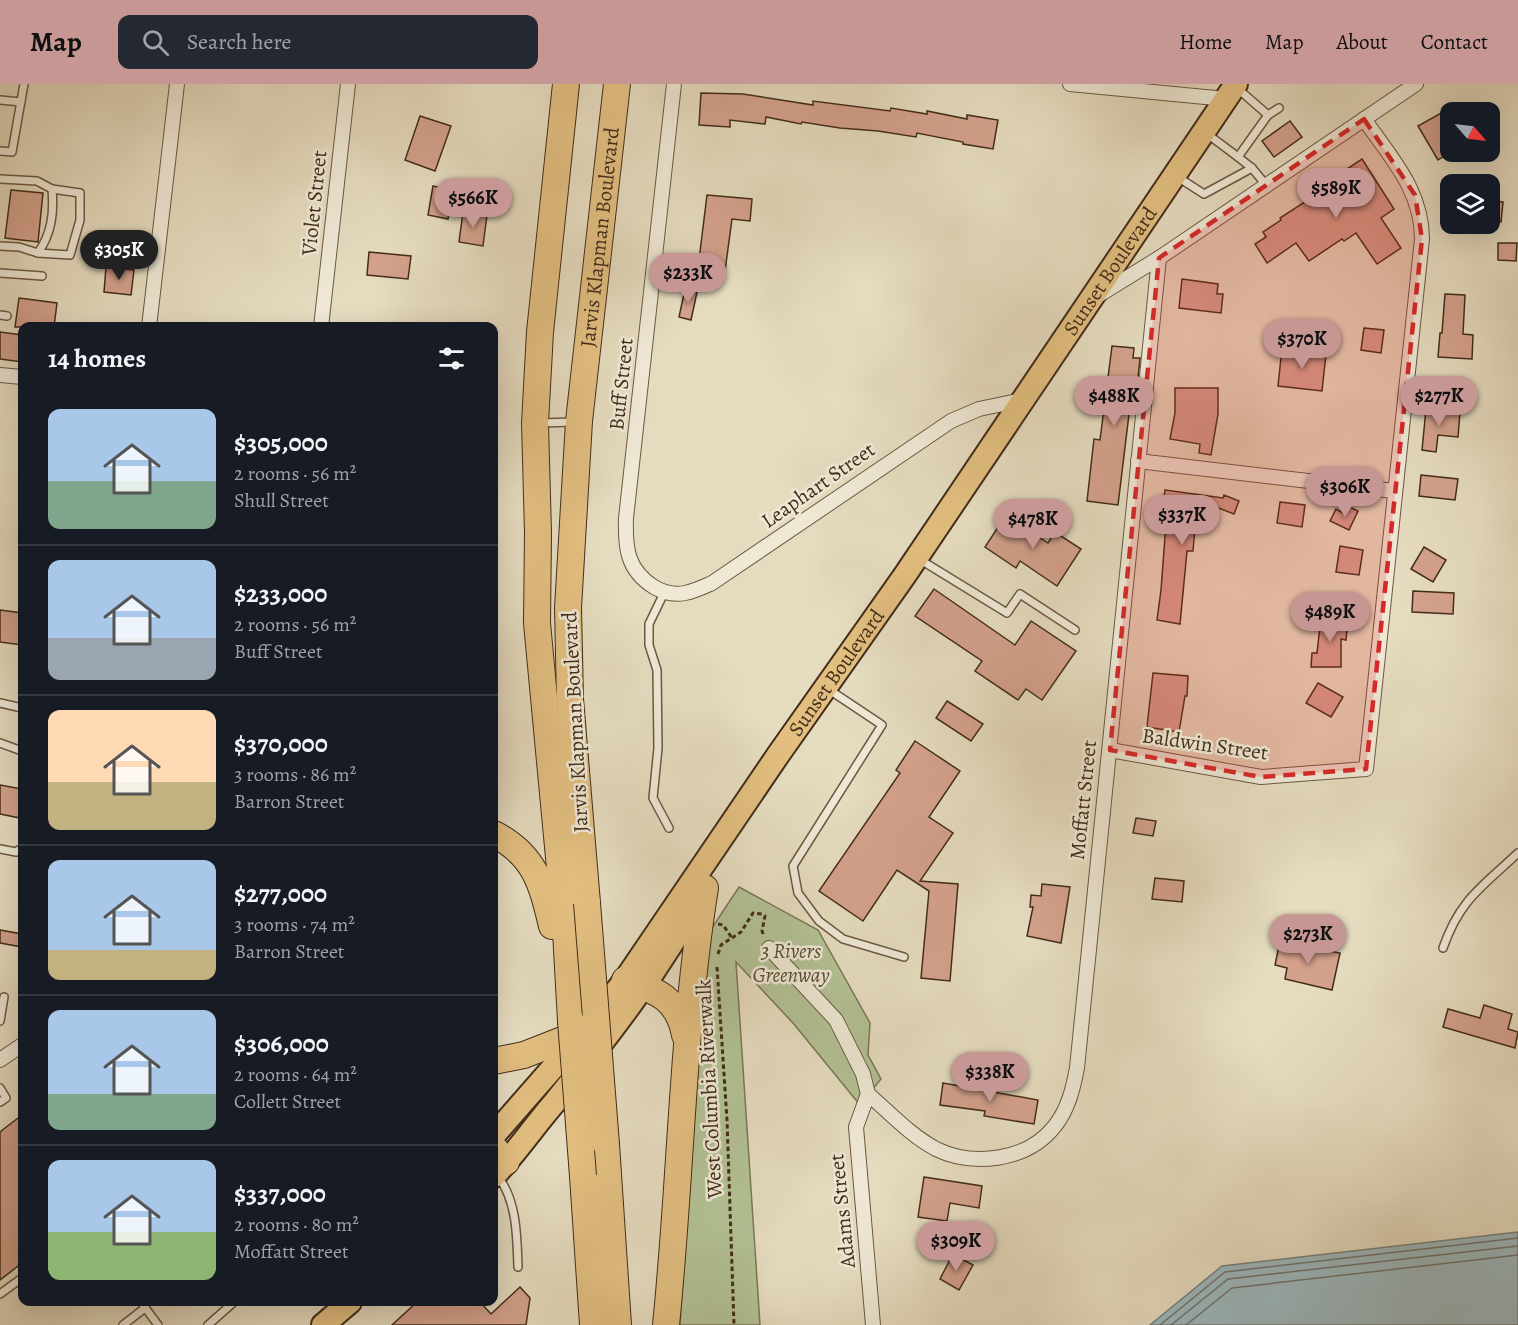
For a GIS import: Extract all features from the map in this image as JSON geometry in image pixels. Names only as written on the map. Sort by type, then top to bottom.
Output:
[{"type":"highway","name":"Jarvis Klapman Boulevard","points":[[561,938],[537,623],[538,533],[535,423],[540,332],[566,84]]},
{"type":"highway","name":"Jarvis Klapman Boulevard","points":[[617,84],[579,422],[568,619],[570,699],[606,1144],[618,1325]]},
{"type":"highway","points":[[498,837],[513,846],[534,868],[561,938],[578,1026],[583,1176],[593,1325]]},
{"type":"highway","points":[[666,1325],[675,1238],[687,1044],[697,935],[705,888]]},
{"type":"highway","points":[[635,983],[665,997],[676,1009],[682,1021],[687,1044]]},
{"type":"highway","points":[[498,1060],[524,1055],[578,1026]]},
{"type":"main road","name":"Sunset Boulevard","points":[[498,1163],[635,983],[778,755],[916,558],[1232,90]]},
{"type":"main road","name":"Sunset Boulevard","points":[[498,1130],[578,1026],[635,983],[679,935],[758,801],[778,755]]},
{"type":"main road","points":[[323,1325],[345,1306]]},
{"type":"street","points":[[150,322],[177,84]]},
{"type":"street","name":"Violet Street","points":[[322,322],[348,84]]},
{"type":"street","name":"Buff Street","points":[[664,593],[641,579],[631,564],[627,548],[626,518],[674,84]]},
{"type":"street","points":[[1070,84],[1232,90]]},
{"type":"street","points":[[1092,300],[1159,258],[1416,84]]},
{"type":"street","points":[[1138,461],[1394,491],[1422,224],[1419,209],[1408,182],[1364,120]]},
{"type":"street","name":"Moffatt Street","points":[[868,1094],[923,1141],[951,1155],[966,1159],[996,1158],[1028,1147],[1053,1129],[1073,1089],[1110,750],[1159,258]]},
{"type":"street","points":[[0,375],[18,377]]},
{"type":"street","name":"Leaphart Street","points":[[664,593],[683,593],[725,576],[860,481],[951,421],[979,410],[1022,400]]},
{"type":"street","name":"Baldwin Street","points":[[1110,750],[1261,777],[1366,769],[1394,491]]},
{"type":"street","points":[[770,948],[836,1020],[863,1074],[868,1094]]},
{"type":"street","points":[[2,1057],[18,1047]]},
{"type":"street","name":"Adams Street","points":[[868,1094],[856,1127],[856,1143],[864,1203],[873,1325]]},
{"type":"lane","points":[[0,152],[12,152],[24,84]]},
{"type":"lane","points":[[1232,90],[1268,115]]},
{"type":"lane","points":[[0,100],[21,102]]},
{"type":"lane","points":[[1238,157],[1268,115],[1279,108]]},
{"type":"lane","points":[[1204,132],[1252,168],[1266,185]]},
{"type":"lane","points":[[1175,175],[1204,194],[1252,168]]},
{"type":"lane","points":[[0,178],[37,181],[52,189],[80,193],[80,220],[70,255],[38,253],[19,247],[0,246]]},
{"type":"lane","points":[[38,253],[47,241],[54,212],[52,189]]},
{"type":"lane","points":[[0,273],[42,276]]},
{"type":"lane","points":[[535,423],[579,422]]},
{"type":"lane","points":[[916,558],[1007,613],[1020,594],[1076,630]]},
{"type":"lane","points":[[664,593],[650,624],[649,645],[657,670],[658,748],[653,798],[669,828]]},
{"type":"lane","points":[[826,687],[882,725],[793,866],[798,893],[819,921],[843,939],[904,957]]},
{"type":"lane","points":[[0,703],[18,707]]},
{"type":"lane","points":[[0,743],[18,750]]},
{"type":"lane","points":[[0,849],[18,851]]},
{"type":"lane","points":[[1443,948],[1450,928],[1466,903],[1486,880],[1518,853]]},
{"type":"lane","points":[[0,1021],[4,997]]},
{"type":"lane","points":[[0,1088],[6,1098],[0,1102]]},
{"type":"lane","points":[[498,1171],[511,1202],[517,1239],[518,1267]]},
{"type":"lane","points":[[0,1294],[18,1281]]},
{"type":"lane","points":[[123,1325],[142,1306]]},
{"type":"lane","points":[[144,1306],[159,1325]]},
{"type":"lane","points":[[208,1325],[229,1306]]},
{"type":"path","name":"West Columbia Riverwalk","points":[[734,1325],[727,1120],[716,960],[722,945],[741,932],[753,913],[765,916],[762,931],[770,948]]},
{"type":"highlighted area","points":[[1364,119],[1415,195],[1422,239],[1366,769],[1261,777],[1110,750],[1159,258]]},
{"type":"green space","name":"3 Rivers Greenway","points":[[739,887],[818,930],[870,1023],[868,1055],[881,1079],[860,1105],[793,1023],[736,962],[760,1325],[680,1325],[704,940]]},
{"type":"water","points":[[1518,1232],[1518,1325],[1150,1325],[1222,1266]]},
{"type":"building","points":[[701,93],[743,94],[813,105],[813,101],[890,111],[891,108],[927,114],[927,111],[967,119],[967,115],[998,120],[993,149],[917,133],[916,137],[802,122],[801,124],[766,117],[765,124],[730,120],[730,127],[699,125]]},
{"type":"building","points":[[1440,114],[1440,159],[1438,160],[1418,126]]},
{"type":"building","points":[[420,116],[451,126],[435,171],[405,160]]},
{"type":"building","points":[[1290,121],[1302,137],[1274,157],[1262,141]]},
{"type":"building","points":[[1362,159],[1394,209],[1381,218],[1401,248],[1377,264],[1356,233],[1344,241],[1342,239],[1309,261],[1296,243],[1267,263],[1255,244],[1266,237],[1263,232],[1314,196],[1312,192]]},
{"type":"building","points":[[433,186],[453,190],[448,219],[428,215]]},
{"type":"building","points":[[11,190],[43,193],[38,242],[5,238]]},
{"type":"building","points":[[707,195],[752,199],[750,221],[732,219],[725,271],[698,268]]},
{"type":"building","points":[[1500,202],[1503,202],[1500,222]]},
{"type":"building","points":[[463,212],[487,215],[483,246],[459,242]]},
{"type":"building","points":[[1498,243],[1517,243],[1516,261],[1498,260]]},
{"type":"building","points":[[369,252],[411,256],[408,279],[367,275]]},
{"type":"building","points":[[106,267],[134,270],[131,295],[104,292]]},
{"type":"building","points":[[1182,279],[1218,284],[1217,294],[1223,294],[1221,313],[1179,308]]},
{"type":"building","points":[[685,289],[697,292],[691,320],[679,317]]},
{"type":"building","points":[[1445,294],[1465,295],[1463,334],[1473,335],[1472,359],[1438,357]]},
{"type":"building","points":[[19,298],[57,303],[55,322],[18,322],[18,327],[15,327]]},
{"type":"building","points":[[1364,328],[1384,330],[1381,353],[1361,350]]},
{"type":"building","points":[[0,332],[18,334],[18,361],[0,359]]},
{"type":"building","points":[[1112,346],[1134,348],[1133,358],[1140,358],[1135,407],[1130,406],[1118,505],[1087,501],[1094,439],[1100,440]]},
{"type":"building","points":[[1282,348],[1326,354],[1322,391],[1278,386]]},
{"type":"building","points":[[1175,388],[1218,388],[1218,414],[1211,455],[1199,453],[1200,444],[1170,439],[1175,413]]},
{"type":"building","points":[[1426,409],[1460,412],[1458,437],[1438,435],[1436,452],[1422,450]]},
{"type":"building","points":[[1421,475],[1458,479],[1455,500],[1419,496]]},
{"type":"building","points":[[1165,490],[1223,498],[1224,495],[1239,501],[1234,514],[1203,502],[1201,515],[1196,515],[1193,551],[1187,551],[1180,624],[1157,620],[1167,510],[1162,510]]},
{"type":"building","points":[[1280,502],[1305,505],[1302,527],[1277,523]]},
{"type":"building","points":[[1347,506],[1358,511],[1349,530],[1330,521],[1336,509],[1343,513]]},
{"type":"building","points":[[1006,515],[1048,543],[1055,532],[1081,549],[1057,586],[1020,561],[1016,568],[985,547]]},
{"type":"building","points":[[1340,546],[1363,550],[1359,575],[1336,572]]},
{"type":"building","points":[[1424,547],[1446,560],[1433,582],[1411,569]]},
{"type":"building","points":[[934,589],[1015,645],[1031,621],[1076,651],[1042,700],[1026,689],[1018,700],[975,671],[982,661],[915,616]]},
{"type":"building","points":[[1413,591],[1454,593],[1453,614],[1412,612]]},
{"type":"building","points":[[0,610],[18,612],[18,644],[0,642]]},
{"type":"building","points":[[1321,617],[1348,619],[1346,640],[1341,639],[1341,667],[1311,667],[1312,653],[1317,653]]},
{"type":"building","points":[[1153,673],[1188,676],[1187,696],[1185,696],[1179,732],[1147,727]]},
{"type":"building","points":[[1318,683],[1343,697],[1331,717],[1306,703]]},
{"type":"building","points":[[947,701],[983,724],[971,741],[936,718]]},
{"type":"building","points":[[915,741],[960,771],[929,817],[953,833],[920,881],[958,884],[950,981],[921,978],[929,891],[897,870],[863,921],[819,891],[900,773],[896,770]]},
{"type":"building","points":[[0,785],[18,788],[18,818],[0,814]]},
{"type":"building","points":[[1136,818],[1156,821],[1153,836],[1133,833]]},
{"type":"building","points":[[1155,878],[1184,881],[1182,902],[1152,899]]},
{"type":"building","points":[[1042,884],[1070,887],[1061,943],[1027,936],[1033,907],[1030,907],[1031,895],[1041,896]]},
{"type":"building","points":[[0,930],[18,933],[18,946],[0,943]]},
{"type":"building","points":[[1280,941],[1340,953],[1332,990],[1285,979],[1287,968],[1275,965]]},
{"type":"building","points":[[1484,1005],[1512,1014],[1508,1029],[1518,1032],[1515,1048],[1443,1027],[1448,1009],[1480,1018]]},
{"type":"building","points":[[943,1083],[1038,1100],[1034,1124],[984,1116],[985,1111],[940,1105]]},
{"type":"building","points":[[18,1118],[18,1266],[0,1280],[0,1132]]},
{"type":"building","points":[[924,1177],[982,1186],[979,1208],[950,1203],[947,1221],[918,1217]]},
{"type":"building","points":[[953,1254],[973,1265],[959,1290],[940,1279]]},
{"type":"building","points":[[520,1287],[530,1298],[526,1325],[392,1325],[413,1306],[484,1306],[491,1314]]}]
